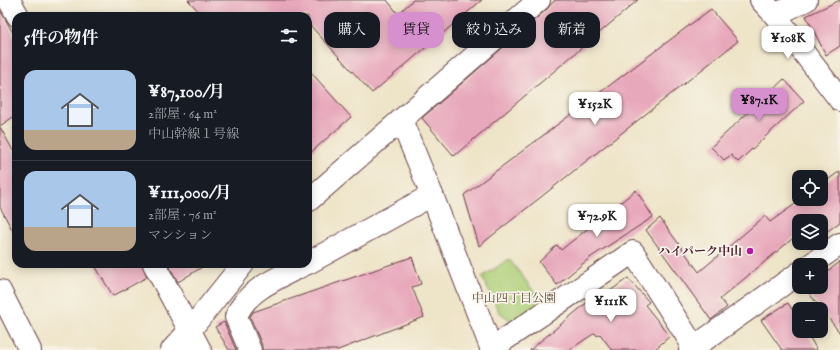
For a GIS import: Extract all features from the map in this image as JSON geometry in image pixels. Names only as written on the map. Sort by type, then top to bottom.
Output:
[{"type":"street","points":[[9,0],[16,12]]},
{"type":"street","points":[[312,198],[539,0]]},
{"type":"street","points":[[806,0],[768,8],[840,100]]},
{"type":"street","points":[[401,120],[432,195],[491,350],[633,252],[692,348],[792,278]]},
{"type":"street","points":[[312,260],[432,195]]},
{"type":"street","points":[[820,258],[840,244]]},
{"type":"street","points":[[156,268],[200,350]]},
{"type":"street","points":[[172,350],[240,268]]},
{"type":"street","points":[[250,350],[236,317],[240,307],[258,290],[298,268]]},
{"type":"street","points":[[0,291],[30,350]]},
{"type":"green space","name":"中山四丁目公園","points":[[509,259],[543,303],[514,323],[499,312],[482,277]]},
{"type":"building","points":[[188,0],[387,0],[396,12],[388,12],[388,48],[425,48],[372,93],[331,48],[380,48],[380,12],[324,12],[324,40],[312,27],[312,12],[199,12]]},
{"type":"building","points":[[413,0],[482,0],[468,12],[452,12],[452,25],[444,32],[444,12],[400,12]]},
{"type":"building","points":[[555,0],[638,0],[600,32],[600,12],[544,12],[544,48],[581,48],[454,156],[422,118],[502,48],[536,48],[536,19]]},
{"type":"building","points":[[840,0],[840,46],[826,55],[806,16]]},
{"type":"building","points":[[711,9],[738,41],[479,246],[464,195]]},
{"type":"building","points":[[0,10],[12,31],[12,118],[0,126]]},
{"type":"building","points":[[312,73],[351,117],[312,151]]},
{"type":"building","points":[[784,79],[804,101],[738,162],[731,155],[724,160],[711,147]]},
{"type":"building","points":[[0,127],[12,149],[12,230],[0,207]]},
{"type":"building","points":[[840,171],[840,222],[828,231],[828,214],[792,214],[792,239],[720,299],[727,307],[711,320],[646,230],[660,218],[699,272],[765,216],[770,222],[792,206],[828,206],[828,180]]},
{"type":"building","points":[[636,190],[653,217],[591,257],[557,285],[539,262],[557,245],[561,250]]},
{"type":"building","points":[[412,257],[421,284],[412,287],[424,317],[338,350],[262,350],[262,345],[250,317],[253,312]]},
{"type":"building","points":[[840,262],[840,333],[828,318],[828,302],[816,302],[809,294],[828,294],[828,271]]},
{"type":"building","points":[[96,268],[144,268],[147,277],[113,296]]},
{"type":"building","points":[[170,268],[201,268],[178,282]]},
{"type":"building","points":[[628,278],[649,302],[645,305],[670,336],[654,350],[612,350],[600,334],[597,336],[595,333],[569,350],[530,350],[596,295],[599,299]]},
{"type":"building","points":[[788,303],[792,309],[792,338],[810,338],[817,350],[782,350],[761,320]]},
{"type":"building","points":[[224,322],[236,350],[229,350],[215,327]]},
{"type":"place","name":"ハイパーク中山","points":[[750,251]]}]
